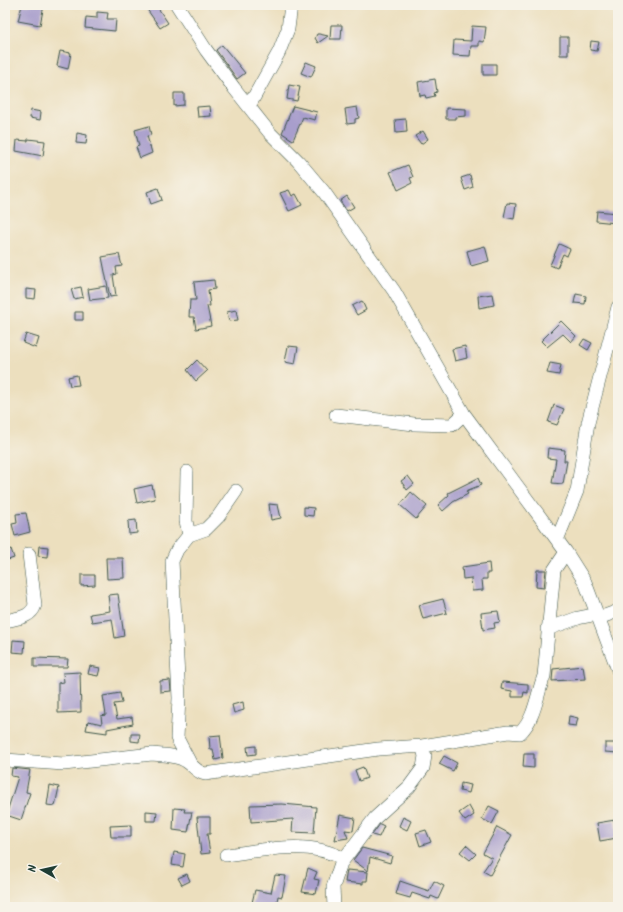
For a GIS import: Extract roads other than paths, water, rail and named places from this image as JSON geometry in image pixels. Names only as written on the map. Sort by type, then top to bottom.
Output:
[{"type":"street","points":[[177,5],[206,50],[249,106],[270,132],[298,161],[324,192],[345,221],[413,323],[464,414],[566,552],[585,582],[618,670]]},
{"type":"street","points":[[249,106],[279,52],[288,29],[290,5]]},
{"type":"street","points":[[557,540],[577,490],[588,423],[618,307]]},
{"type":"street","points":[[336,415],[414,424],[452,426],[464,414]]},
{"type":"street","points":[[187,472],[186,521],[189,535]]},
{"type":"street","points":[[192,766],[177,738],[178,698],[172,561],[177,550],[189,535],[206,529],[218,517],[236,491]]},
{"type":"street","points":[[5,760],[64,764],[152,754],[176,757],[186,761],[196,770],[205,774],[378,749],[422,746],[508,732],[520,733],[525,728],[538,699],[544,676],[547,629],[554,570],[566,552]]},
{"type":"street","points":[[5,621],[24,617],[34,610],[36,605],[29,554]]},
{"type":"street","points":[[547,629],[578,618],[598,616],[618,611]]},
{"type":"street","points":[[334,907],[333,886],[339,868],[344,859],[375,818],[409,787],[423,768],[425,756],[422,746]]},
{"type":"street","points":[[226,855],[284,847],[322,850],[344,859]]}]
